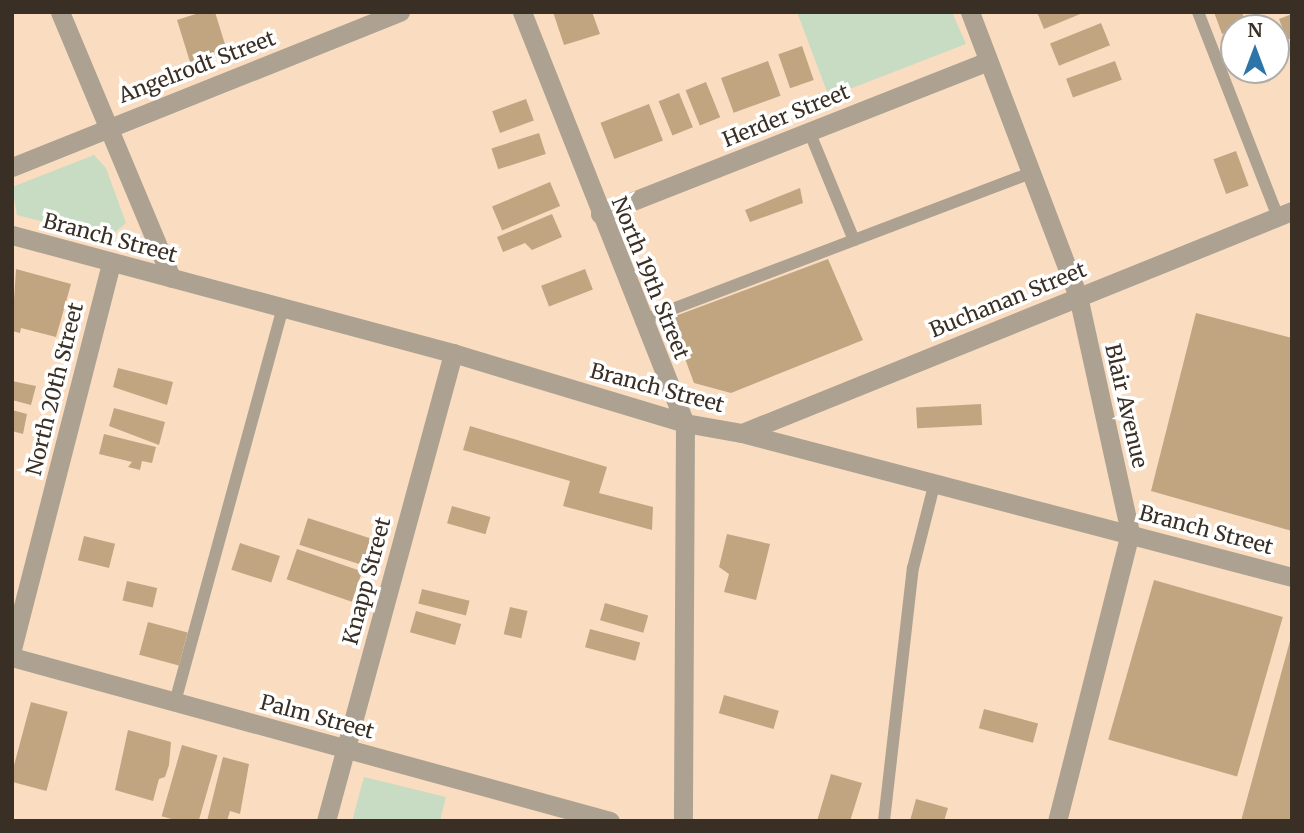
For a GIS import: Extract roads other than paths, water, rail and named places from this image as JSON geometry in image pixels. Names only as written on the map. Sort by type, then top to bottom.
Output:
[{"type":"street","points":[[60,12],[171,278]]},
{"type":"street","name":"Angelrodt Street","points":[[12,167],[107,126],[400,12]]},
{"type":"street","name":"North 19th Street","points":[[522,12],[641,321],[685,423],[683,821]]},
{"type":"street","name":"Blair Avenue","points":[[970,12],[1078,296],[1130,533],[1057,821]]},
{"type":"street","name":"Herder Street","points":[[600,214],[988,61]]},
{"type":"street","name":"Buchanan Street","points":[[742,433],[1285,214]]},
{"type":"street","name":"Branch Street","points":[[12,235],[453,353],[685,423],[742,433],[1292,577]]},
{"type":"street","name":"North 20th Street","points":[[12,649],[111,263]]},
{"type":"street","name":"Knapp Street","points":[[326,821],[453,353]]},
{"type":"street","name":"Palm Street","points":[[12,657],[610,821]]},
{"type":"lane","points":[[1198,12],[1285,214]]},
{"type":"lane","points":[[809,131],[854,240]]},
{"type":"lane","points":[[641,321],[1030,173]]},
{"type":"lane","points":[[175,702],[283,308]]},
{"type":"lane","points":[[884,821],[913,568],[935,482]]}]
